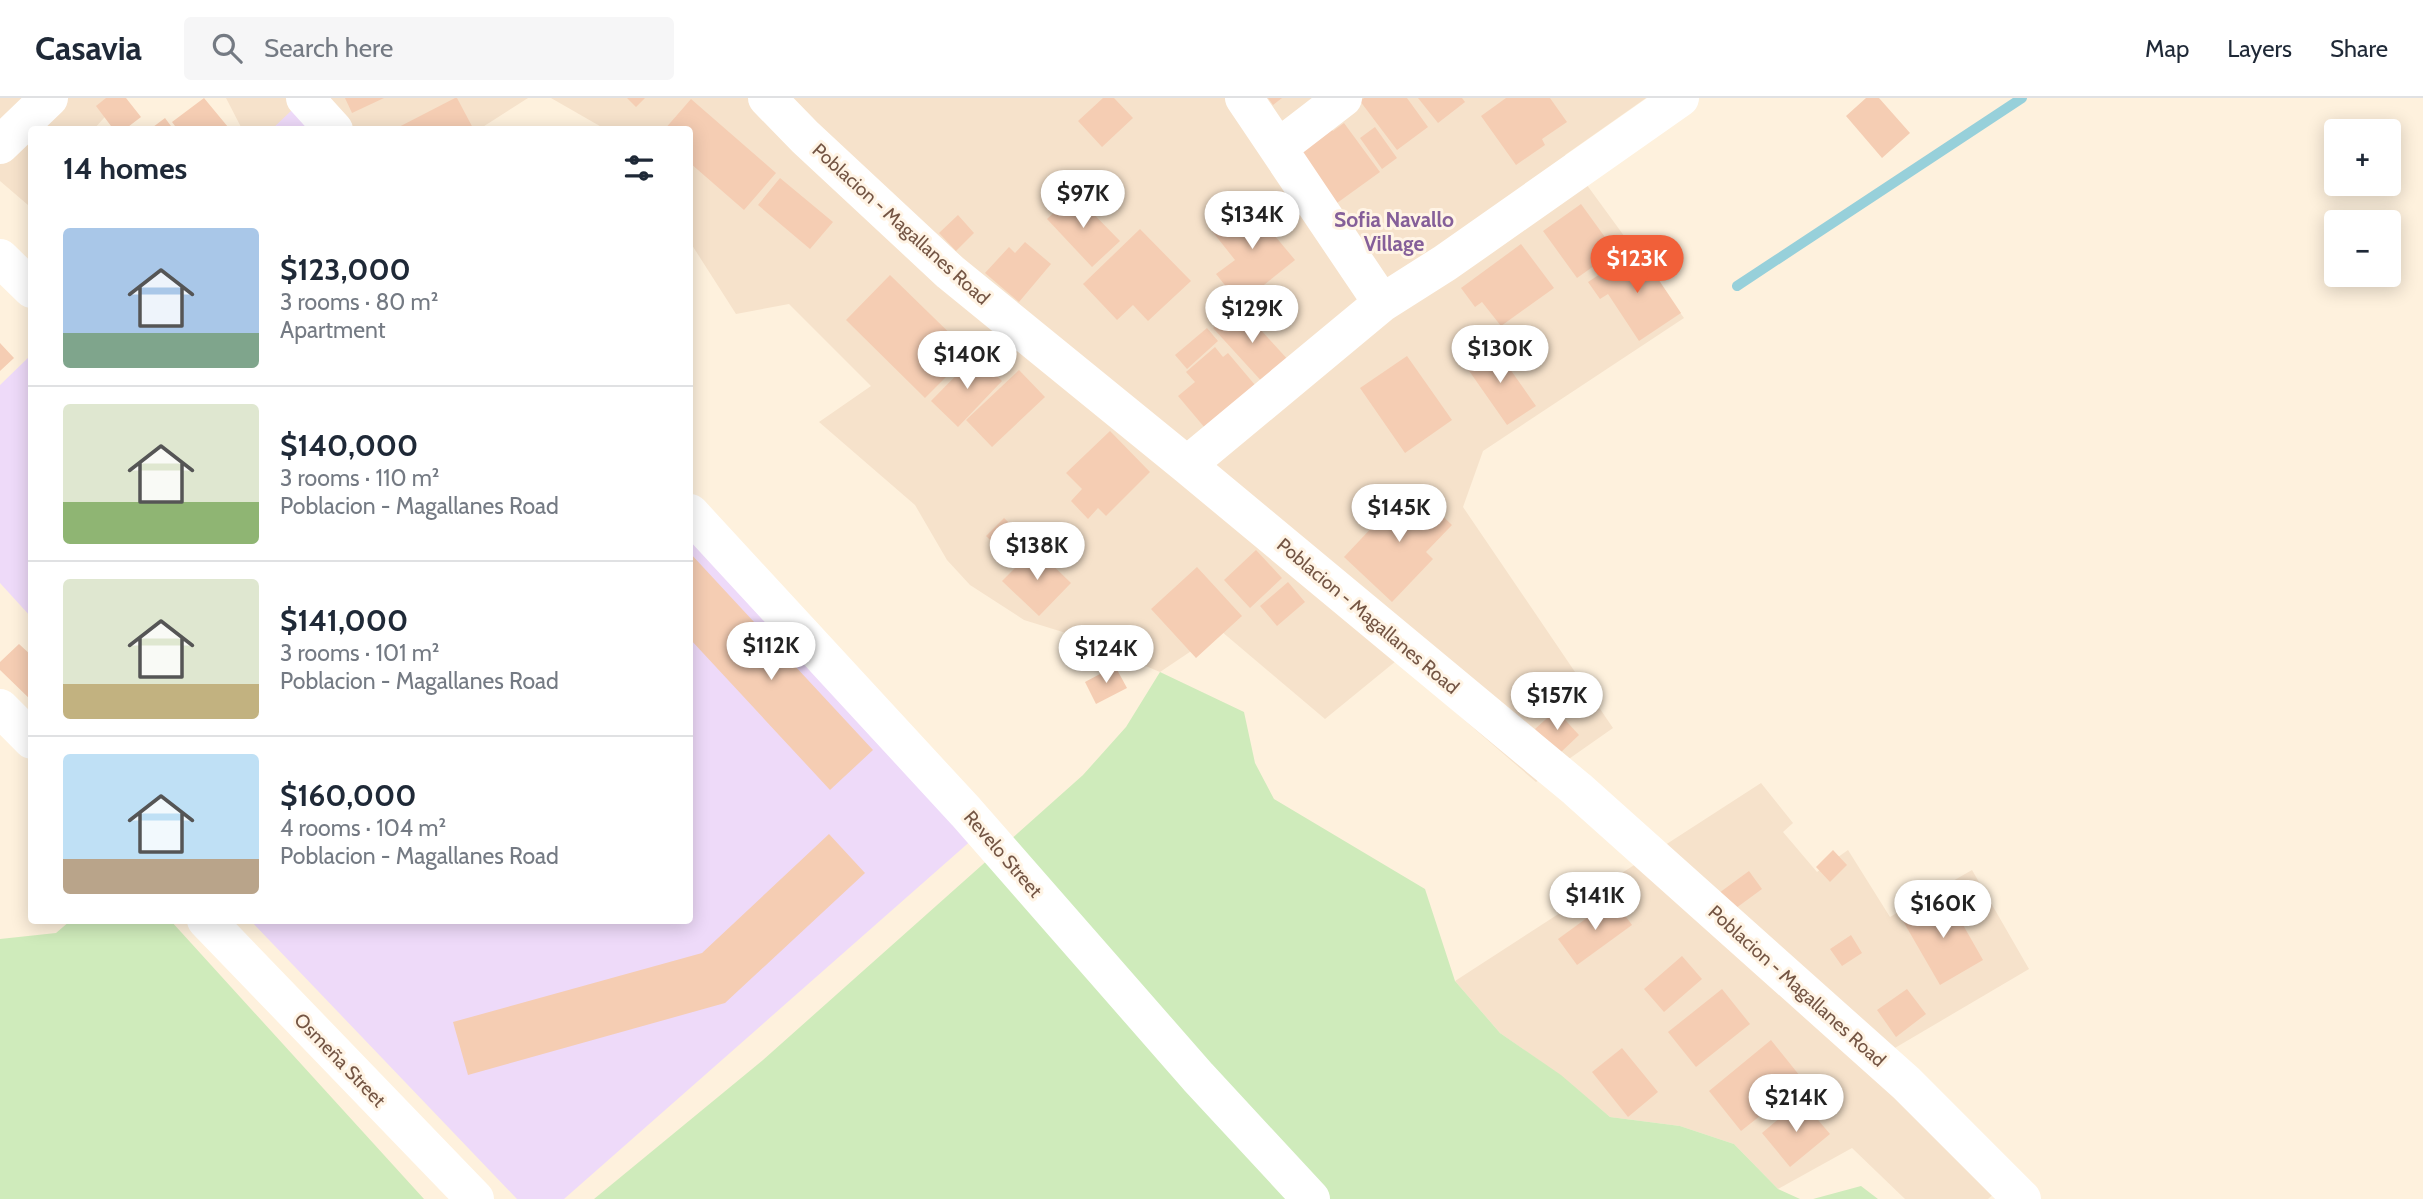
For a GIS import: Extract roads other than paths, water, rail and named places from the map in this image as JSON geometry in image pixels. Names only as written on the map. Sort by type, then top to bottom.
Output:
[{"type":"street","points":[[0,145],[49,98]]},
{"type":"street","points":[[305,98],[330,126]]},
{"type":"street","name":"Poblacion - Magallanes Road","points":[[767,98],[950,272],[1577,789],[1906,1083],[2022,1199]]},
{"type":"street","points":[[1244,98],[1382,303]]},
{"type":"street","points":[[1278,149],[1343,98]]},
{"type":"street","points":[[1187,465],[1382,303],[1445,263],[1679,98]]},
{"type":"street","points":[[0,258],[28,285]]},
{"type":"street","name":"Revelo Street","points":[[693,516],[966,812],[1198,1077],[1311,1199]]},
{"type":"street","points":[[0,708],[28,736]]},
{"type":"street","name":"Osmeña Street","points":[[210,924],[475,1199]]},
{"type":"waterway","points":[[1737,286],[2022,98]]},
{"type":"district","name":"Sofia Navallo Village","points":[[1394,231]]}]
